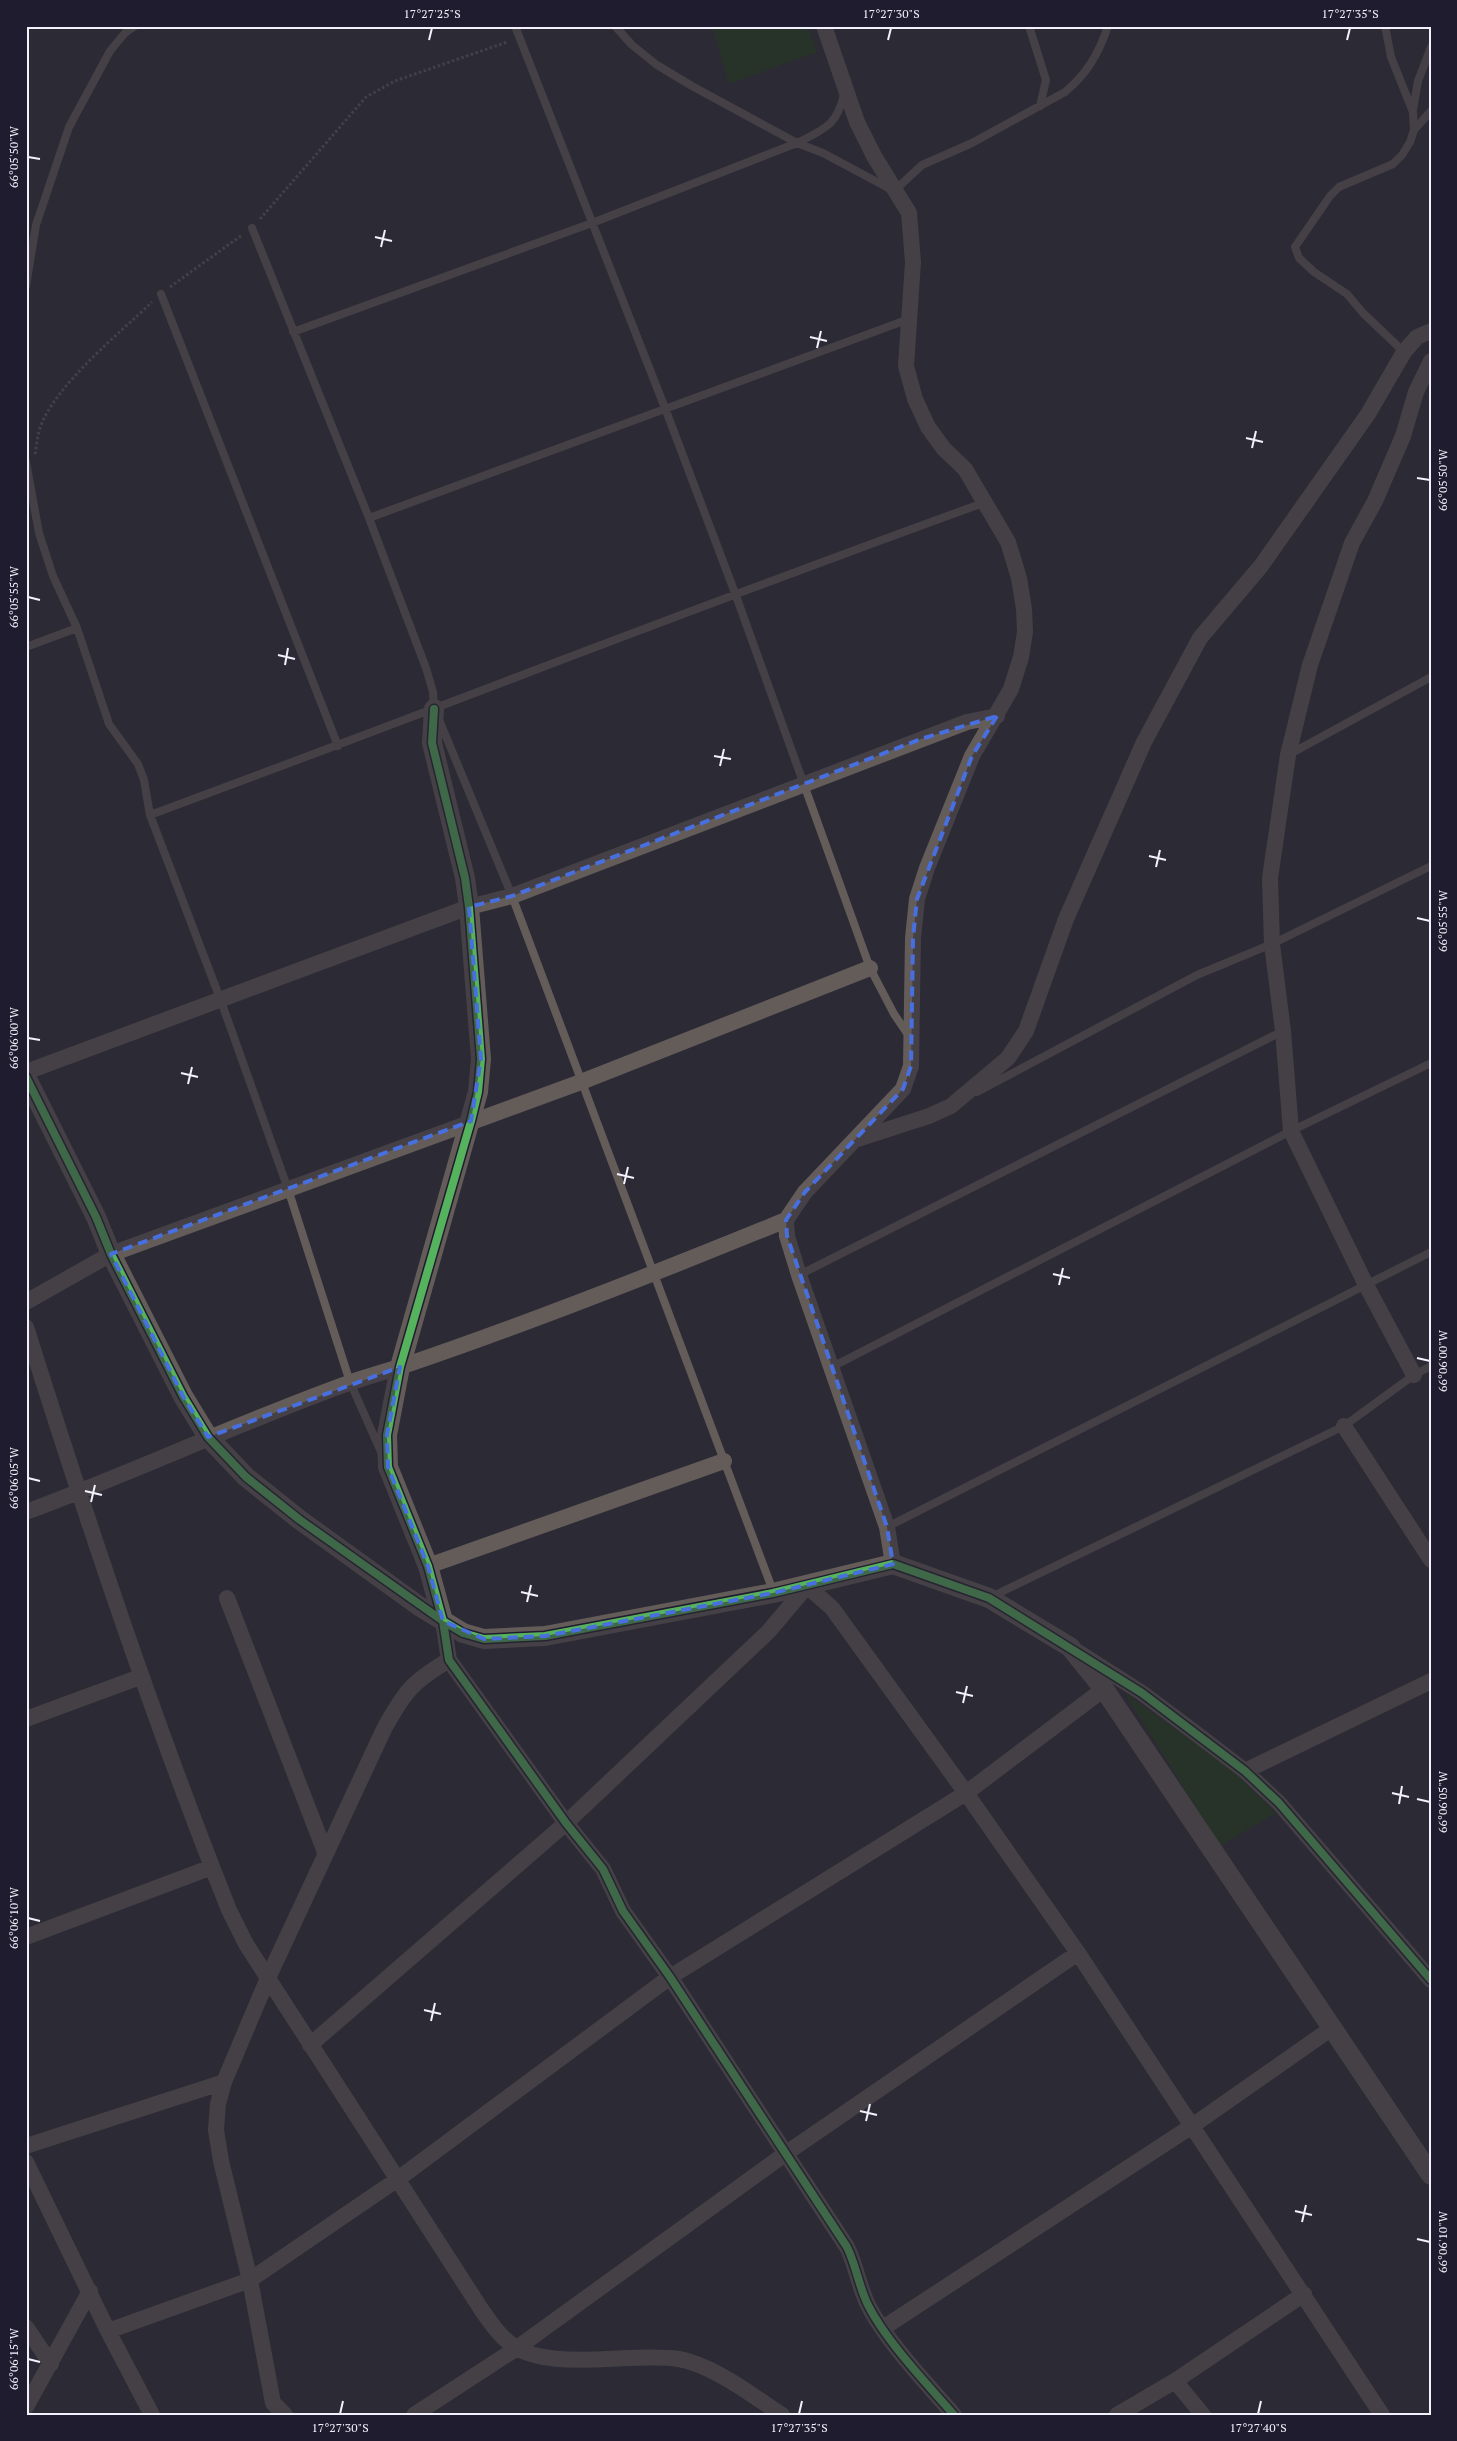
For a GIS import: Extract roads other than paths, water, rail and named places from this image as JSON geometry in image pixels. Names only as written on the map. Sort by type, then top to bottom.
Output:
[{"type":"street","points":[[26,1512],[78,1493],[208,1437],[350,1382],[400,1367],[654,1274],[786,1220],[805,1192],[903,1089],[911,1066],[913,1042],[913,938],[917,898],[927,868],[972,756],[1011,689],[1025,632],[1024,609],[1019,578],[1008,542],[965,469],[944,449],[928,426],[915,399],[906,366],[912,235],[909,213],[894,191],[858,122],[824,26]]},
{"type":"street","points":[[855,1140],[929,1116],[951,1106],[1008,1058],[1026,1031],[1066,919],[1144,742],[1200,638],[1261,566],[1368,414],[1404,352],[1417,337],[1431,332]]},
{"type":"street","points":[[1414,1375],[1366,1285],[1291,1132],[1283,1031],[1272,944],[1270,878],[1288,755],[1310,665],[1352,543],[1375,501],[1393,460],[1403,436],[1416,392],[1431,361]]},
{"type":"street","points":[[434,709],[432,743],[465,878],[469,907],[481,1059],[478,1092],[471,1121],[400,1367],[387,1434],[388,1467],[428,1566],[443,1622],[449,1660],[566,1823],[603,1869],[623,1910],[848,2247],[868,2304],[883,2328],[954,2415]]},
{"type":"street","points":[[26,1072],[221,1001],[469,907],[512,896],[967,722],[997,716]]},
{"type":"street","points":[[26,1302],[111,1254],[582,1082],[870,968]]},
{"type":"street","points":[[26,1077],[96,1217],[111,1254],[183,1396],[208,1437],[246,1477],[300,1520],[443,1622],[463,1633],[484,1639],[529,1638],[773,1593],[893,1564],[989,1598],[1142,1693],[1245,1771],[1279,1803],[1431,1980]]},
{"type":"street","points":[[786,1220],[787,1236],[799,1275],[830,1368],[887,1526],[893,1564]]},
{"type":"street","points":[[26,1327],[78,1493],[140,1677],[212,1867],[246,1944],[481,2309],[499,2333],[517,2348],[550,2357],[580,2359],[679,2359],[695,2364],[721,2377],[782,2415]]},
{"type":"street","points":[[1344,1426],[1431,1560]]},
{"type":"street","points":[[428,1566],[724,1461]]},
{"type":"street","points":[[807,1586],[832,1608],[966,1793],[1078,1953],[1382,2415]]},
{"type":"street","points":[[310,2045],[566,1823],[768,1632],[807,1586]]},
{"type":"street","points":[[227,1598],[325,1852]]},
{"type":"street","points":[[1070,1647],[1104,1690],[1431,2175]]},
{"type":"street","points":[[285,2415],[273,2403],[250,2280],[221,2162],[216,2130],[218,2104],[224,2082],[268,1978],[325,1852],[384,1729],[404,1694],[424,1675],[449,1660]]},
{"type":"street","points":[[26,1719],[140,1677]]},
{"type":"street","points":[[1245,1771],[1431,1681]]},
{"type":"street","points":[[108,2331],[250,2280],[398,2179],[670,1978],[966,1793],[1104,1690]]},
{"type":"street","points":[[26,1937],[212,1867]]},
{"type":"street","points":[[414,2415],[517,2348],[785,2154],[1078,1953]]},
{"type":"street","points":[[883,2328],[1192,2126],[1332,2028]]},
{"type":"street","points":[[26,2146],[224,2082]]},
{"type":"street","points":[[26,2162],[108,2331],[152,2415]]},
{"type":"street","points":[[26,2407],[90,2291]]},
{"type":"street","points":[[1117,2415],[1175,2381],[1304,2294]]},
{"type":"street","points":[[26,2328],[51,2364]]},
{"type":"street","points":[[1175,2381],[1203,2415]]},
{"type":"lane","points":[[26,286],[36,225],[69,127],[110,51],[125,33],[135,26]]},
{"type":"lane","points":[[515,26],[665,408],[735,593],[870,968],[894,1014],[913,1042]]},
{"type":"lane","points":[[615,26],[632,45],[657,65],[797,143],[823,153],[894,191],[922,165],[972,142],[1040,106],[1078,80],[1090,66],[1108,26]]},
{"type":"lane","points":[[1029,26],[1046,80],[1040,106]]},
{"type":"lane","points":[[1385,26],[1391,57],[1413,112]]},
{"type":"lane","points":[[1414,130],[1413,112],[1418,81],[1431,47]]},
{"type":"lane","points":[[293,332],[592,222],[797,143],[829,126],[840,112],[845,89]]},
{"type":"lane","points":[[1404,352],[1363,313],[1347,294],[1314,272],[1299,258],[1295,246],[1330,196],[1339,187],[1393,164],[1402,155],[1414,130],[1431,111]]},
{"type":"lane","points":[[252,228],[369,518],[426,668],[433,692],[434,709],[512,896],[773,1593]]},
{"type":"lane","points":[[161,294],[338,746]]},
{"type":"lane","points":[[369,518],[909,319]]},
{"type":"lane","points":[[26,462],[39,533],[53,576],[77,628],[109,724],[138,764],[144,780],[150,815],[221,1001],[288,1189],[350,1382],[388,1467]]},
{"type":"lane","points":[[150,815],[338,746],[735,593],[986,502]]},
{"type":"lane","points":[[26,647],[77,628]]},
{"type":"lane","points":[[1288,755],[1431,677]]},
{"type":"lane","points":[[951,1106],[1197,974],[1272,944],[1431,866]]},
{"type":"lane","points":[[799,1275],[1283,1031]]},
{"type":"lane","points":[[830,1368],[1291,1132],[1431,1063]]},
{"type":"lane","points":[[887,1526],[1431,1252]]},
{"type":"lane","points":[[989,1598],[1344,1426],[1414,1375],[1431,1366]]}]
